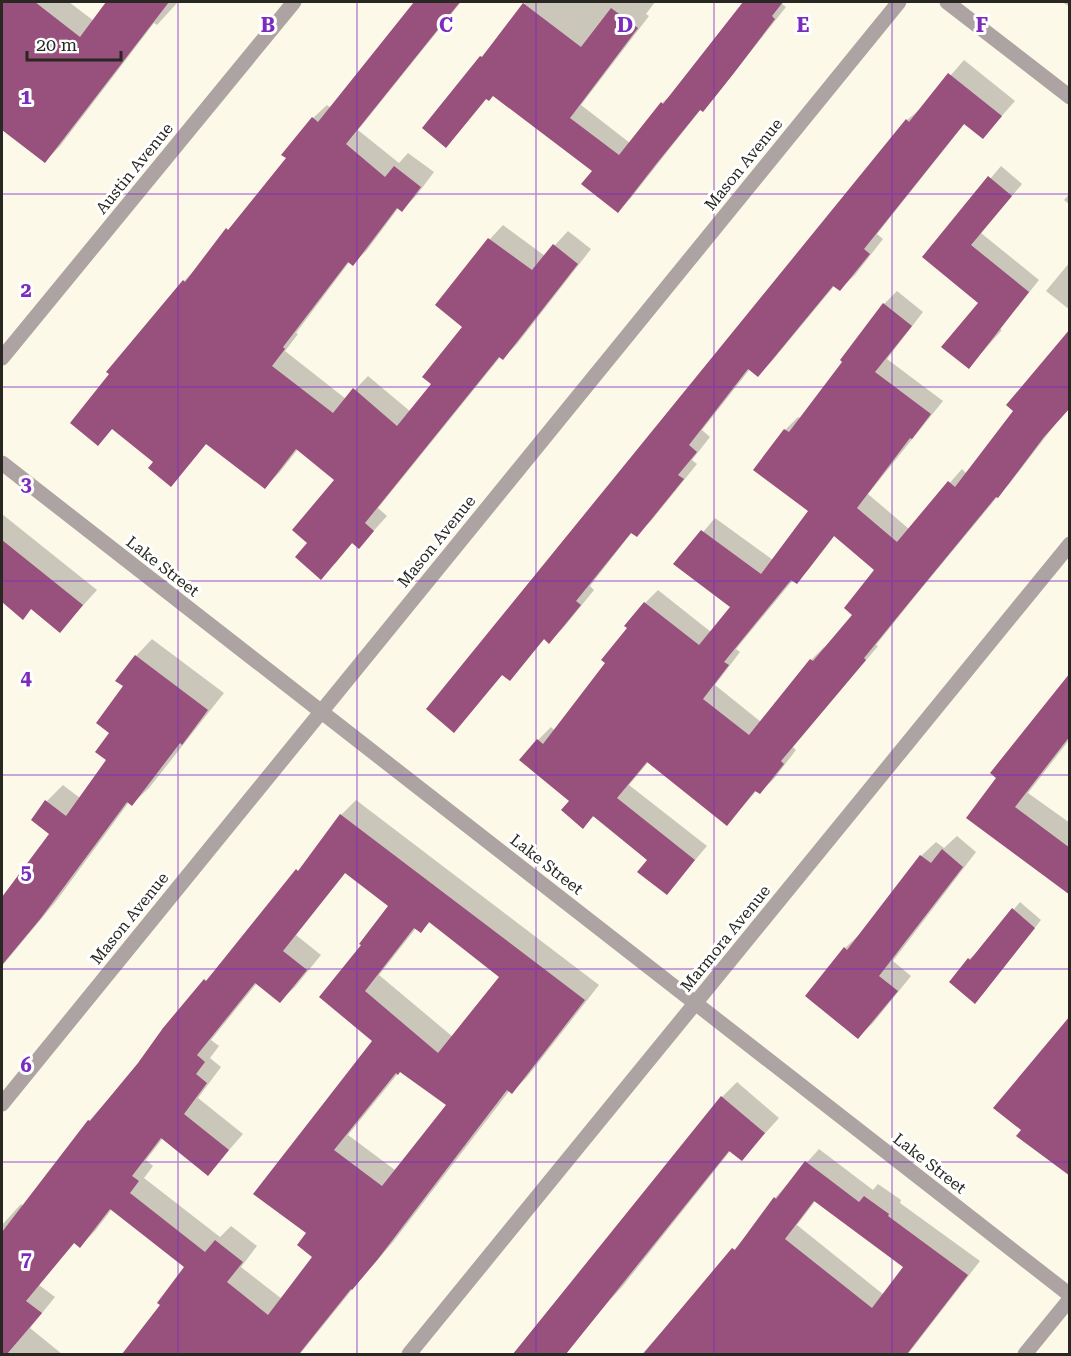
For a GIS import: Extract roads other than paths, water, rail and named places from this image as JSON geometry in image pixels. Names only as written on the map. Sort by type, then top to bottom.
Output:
[{"type":"street","name":"Austin Avenue","points":[[2,358],[294,2]]},
{"type":"street","name":"Mason Avenue","points":[[2,1104],[899,2]]},
{"type":"street","points":[[947,2],[1070,97]]},
{"type":"street","name":"Lake Street","points":[[2,463],[1070,1297]]},
{"type":"street","name":"Marmora Avenue","points":[[409,1354],[1070,544]]},
{"type":"street","points":[[1024,1354],[1070,1297]]}]
